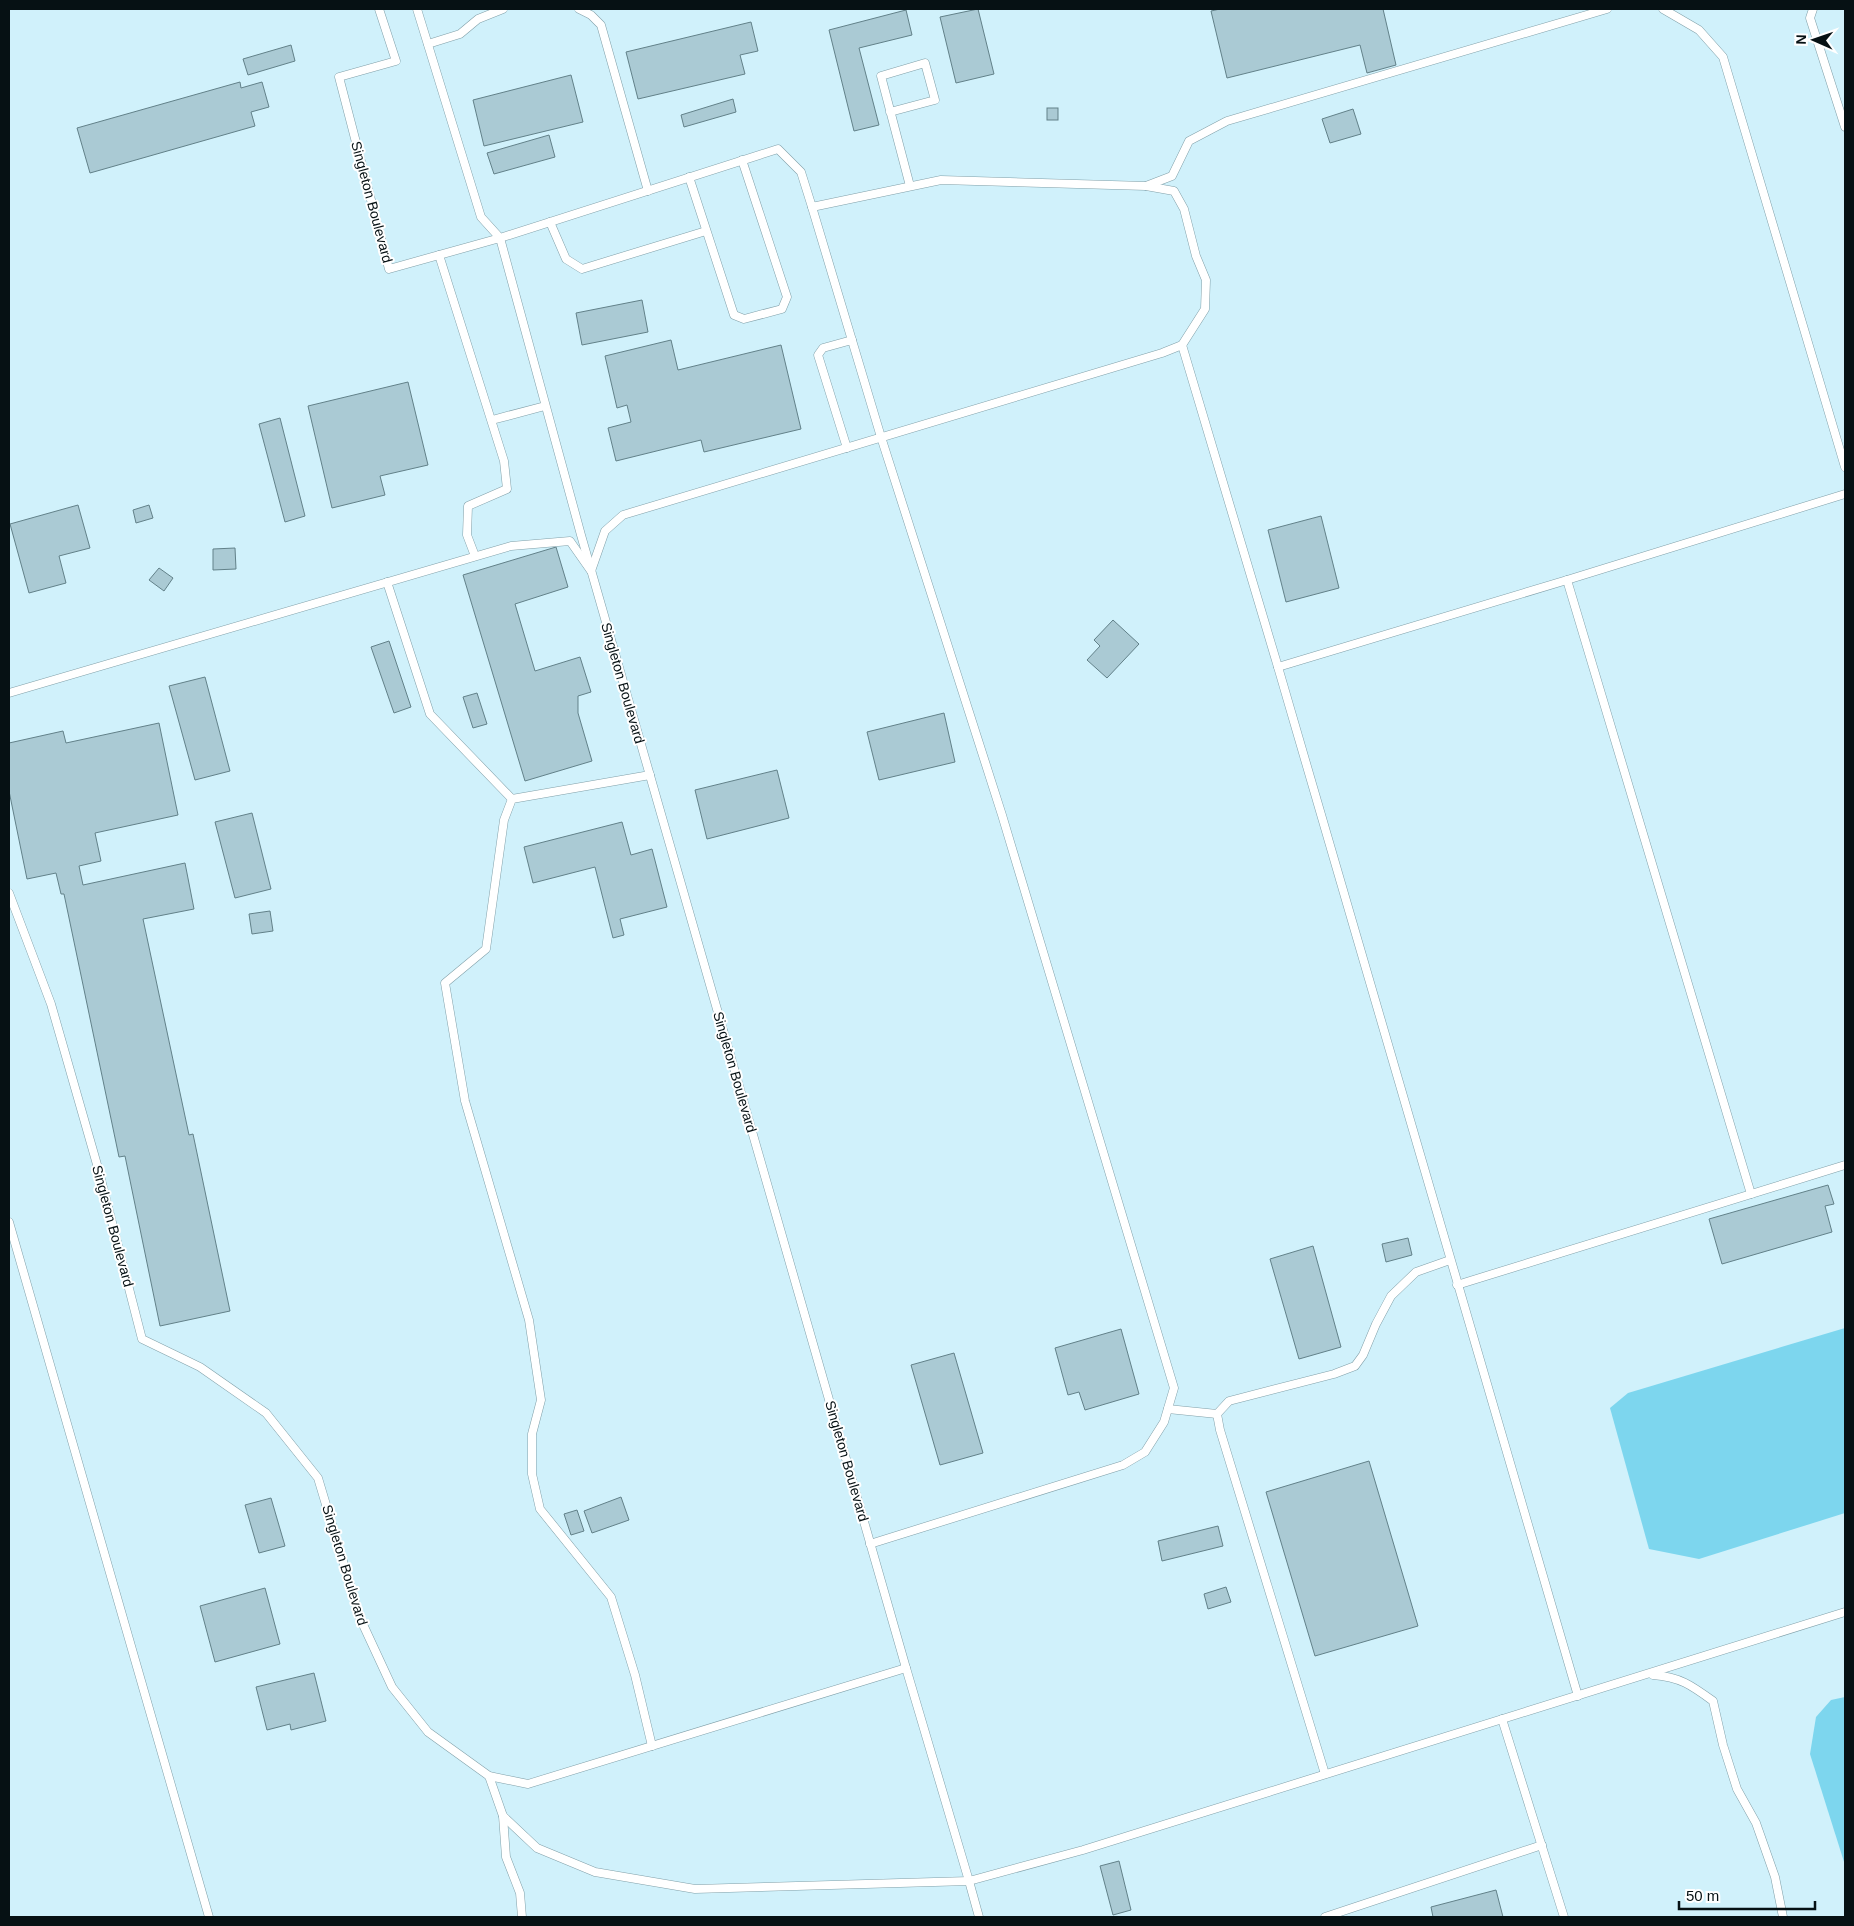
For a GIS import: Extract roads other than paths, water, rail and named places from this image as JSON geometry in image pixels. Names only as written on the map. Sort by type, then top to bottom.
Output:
[{"type":"lane","name":"Singleton Boulevard","points":[[9,893],[51,1004],[98,1168],[142,1339],[200,1367],[266,1413],[318,1478],[360,1618],[392,1687],[428,1732],[489,1776],[528,1784],[906,1668],[591,571],[500,238],[389,269],[339,76],[396,61],[379,9]]},
{"type":"lane","points":[[417,9],[481,217],[500,238],[778,149],[801,172],[881,437],[1002,815],[1174,1388],[1164,1422],[1145,1452],[1123,1465],[870,1544]]},
{"type":"lane","points":[[428,44],[460,34],[478,19],[503,9]]},
{"type":"lane","points":[[579,9],[591,15],[600,24],[648,191]]},
{"type":"lane","points":[[1146,186],[1172,176],[1189,141],[1227,121],[1607,9]]},
{"type":"lane","points":[[1663,9],[1700,30],[1723,57],[1845,467]]},
{"type":"lane","points":[[1813,9],[1810,18],[1845,127]]},
{"type":"lane","points":[[890,112],[934,100],[925,64],[881,76],[890,112],[910,186]]},
{"type":"lane","points":[[689,177],[734,315],[744,319],[782,309],[786,298],[742,160]]},
{"type":"lane","points":[[591,571],[605,531],[623,514],[1152,356],[1182,345],[1205,309],[1206,280],[1196,256],[1184,209],[1174,191],[1146,186],[941,180],[812,207]]},
{"type":"lane","points":[[550,222],[566,259],[582,269],[706,231]]},
{"type":"lane","points":[[439,255],[504,461],[506,489],[468,506],[467,535],[475,556]]},
{"type":"lane","points":[[847,448],[818,355],[823,348],[852,340]]},
{"type":"lane","points":[[1182,345],[1278,667],[1578,1696]]},
{"type":"lane","points":[[492,420],[545,406]]},
{"type":"lane","points":[[1278,667],[1845,494]]},
{"type":"lane","points":[[9,692],[511,546],[570,541],[591,571]]},
{"type":"lane","points":[[1567,580],[1751,1194]]},
{"type":"lane","points":[[387,582],[430,714],[512,799]]},
{"type":"lane","points":[[512,799],[650,775]]},
{"type":"lane","points":[[512,799],[504,820],[486,949],[445,983],[465,1100],[529,1320],[541,1400],[532,1434],[532,1474],[540,1509],[611,1597],[635,1675],[652,1746]]},
{"type":"lane","points":[[1457,1284],[1845,1165]]},
{"type":"lane","points":[[9,1222],[209,1917]]},
{"type":"lane","points":[[1217,1414],[1229,1401],[1334,1374],[1355,1366],[1363,1355],[1376,1324],[1391,1296],[1416,1272],[1450,1260]]},
{"type":"lane","points":[[1168,1409],[1217,1414]]},
{"type":"lane","points":[[1217,1414],[1220,1430],[1325,1774]]},
{"type":"lane","points":[[504,1816],[537,1848],[595,1872],[695,1889],[969,1881],[1083,1850],[1845,1612]]},
{"type":"lane","points":[[906,1668],[979,1917]]},
{"type":"lane","points":[[1648,1674],[1666,1676],[1688,1683],[1713,1701],[1723,1745],[1737,1789],[1756,1823],[1775,1877],[1783,1917]]},
{"type":"lane","points":[[1502,1719],[1564,1917]]},
{"type":"lane","points":[[489,1776],[504,1816],[506,1857],[520,1893],[522,1917]]},
{"type":"lane","points":[[1325,1917],[1542,1845]]},
{"type":"water","points":[[1845,1328],[1845,1513],[1699,1559],[1649,1549],[1610,1408],[1628,1393]]},
{"type":"water","points":[[1845,1697],[1845,1865],[1810,1754],[1816,1717],[1831,1700]]}]
